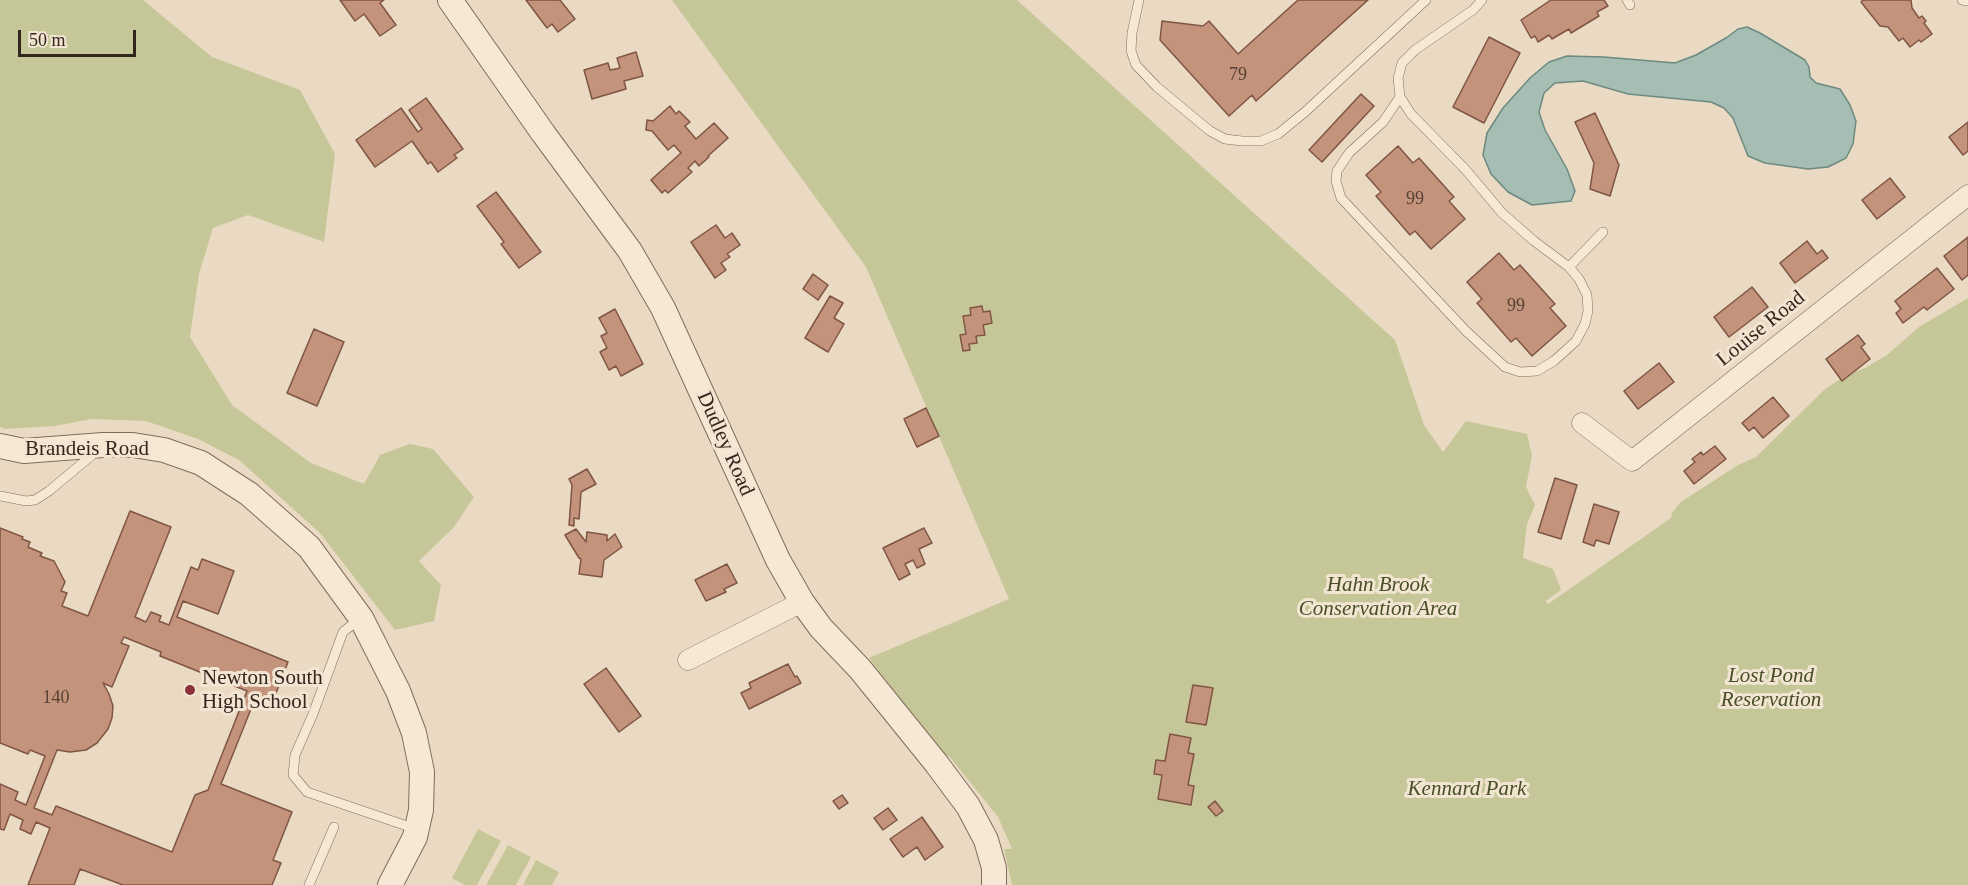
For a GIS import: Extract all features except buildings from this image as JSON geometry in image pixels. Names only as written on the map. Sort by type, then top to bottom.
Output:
[{"type":"street","name":"Dudley Road","points":[[450,0],[543,133],[630,251],[663,308],[773,550],[802,602],[821,628],[860,669],[968,806],[986,840],[994,868],[994,885]]},
{"type":"street","name":"Louise Road","points":[[1582,423],[1632,461],[1968,195]]},
{"type":"street","name":"Brandeis Road","points":[[0,446],[24,451],[103,445],[133,445],[165,450],[201,463],[249,494],[309,547],[361,618],[398,691],[414,733],[422,772],[421,810],[417,830],[405,860],[390,885]]},
{"type":"street","points":[[688,660],[802,602]]},
{"type":"lane","points":[[1139,0],[1132,33],[1131,51],[1136,65],[1157,87],[1210,132],[1225,139],[1261,141],[1278,134],[1305,112],[1426,0]]},
{"type":"lane","points":[[1400,96],[1383,122],[1349,153],[1337,171],[1336,181],[1341,198],[1467,331],[1505,367],[1520,372],[1537,371],[1554,361],[1576,341],[1585,324],[1588,311],[1587,295],[1579,279],[1569,267],[1502,213],[1465,169],[1411,114],[1400,96],[1398,78],[1402,63],[1415,50],[1473,10],[1482,0]]},
{"type":"lane","points":[[1962,0],[1968,1]]},
{"type":"lane","points":[[1569,267],[1603,232]]},
{"type":"lane","points":[[0,496],[24,501],[35,500],[50,491],[103,445]]},
{"type":"lane","points":[[361,618],[343,632],[313,714],[294,755],[293,774],[307,792],[417,830]]},
{"type":"lane","points":[[309,885],[334,827]]},
{"type":"green space","points":[[0,0],[143,0],[212,57],[300,90],[335,154],[324,242],[248,215],[213,228],[199,274],[190,337],[232,405],[311,463],[364,484],[380,455],[410,444],[433,449],[474,497],[454,527],[419,561],[441,585],[434,621],[395,630],[320,533],[239,460],[198,439],[146,421],[92,419],[54,426],[5,429],[0,427]]},
{"type":"green space","points":[[672,0],[1017,0],[1395,340],[1424,425],[1443,452],[1466,421],[1527,434],[1532,455],[1526,487],[1535,505],[1527,524],[1523,558],[1553,569],[1561,590],[1546,601],[1548,604],[1671,518],[1672,513],[1681,502],[1738,465],[1756,457],[1824,390],[1848,374],[1865,368],[1887,355],[1919,327],[1968,298],[1968,885],[1012,885],[1004,849],[1012,849],[998,817],[949,756],[945,758],[869,658],[1009,599],[866,267]]},
{"type":"green space","points":[[478,829],[501,841],[477,885],[465,885],[452,878]]},
{"type":"green space","points":[[508,845],[531,857],[516,885],[486,885]]},
{"type":"green space","points":[[536,860],[559,872],[552,885],[523,885]]},
{"type":"shaded area","points":[[1747,27],[1805,60],[1809,67],[1810,77],[1816,83],[1840,89],[1856,121],[1853,144],[1846,158],[1828,167],[1808,169],[1765,163],[1748,156],[1733,118],[1724,108],[1711,102],[1628,94],[1583,81],[1555,83],[1544,93],[1539,112],[1545,130],[1567,169],[1575,191],[1571,201],[1532,205],[1508,192],[1491,174],[1483,155],[1487,133],[1503,108],[1530,78],[1549,62],[1567,56],[1675,63],[1696,55],[1738,29]]},
{"type":"place","name":"Newton South High School","points":[[190,690]]},
{"type":"park label","name":"Hahn Brook Conservation Area","points":[[1378,597]]},
{"type":"park label","name":"Lost Pond Reservation","points":[[1771,688]]},
{"type":"park label","name":"Kennard Park","points":[[1467,789]]}]
